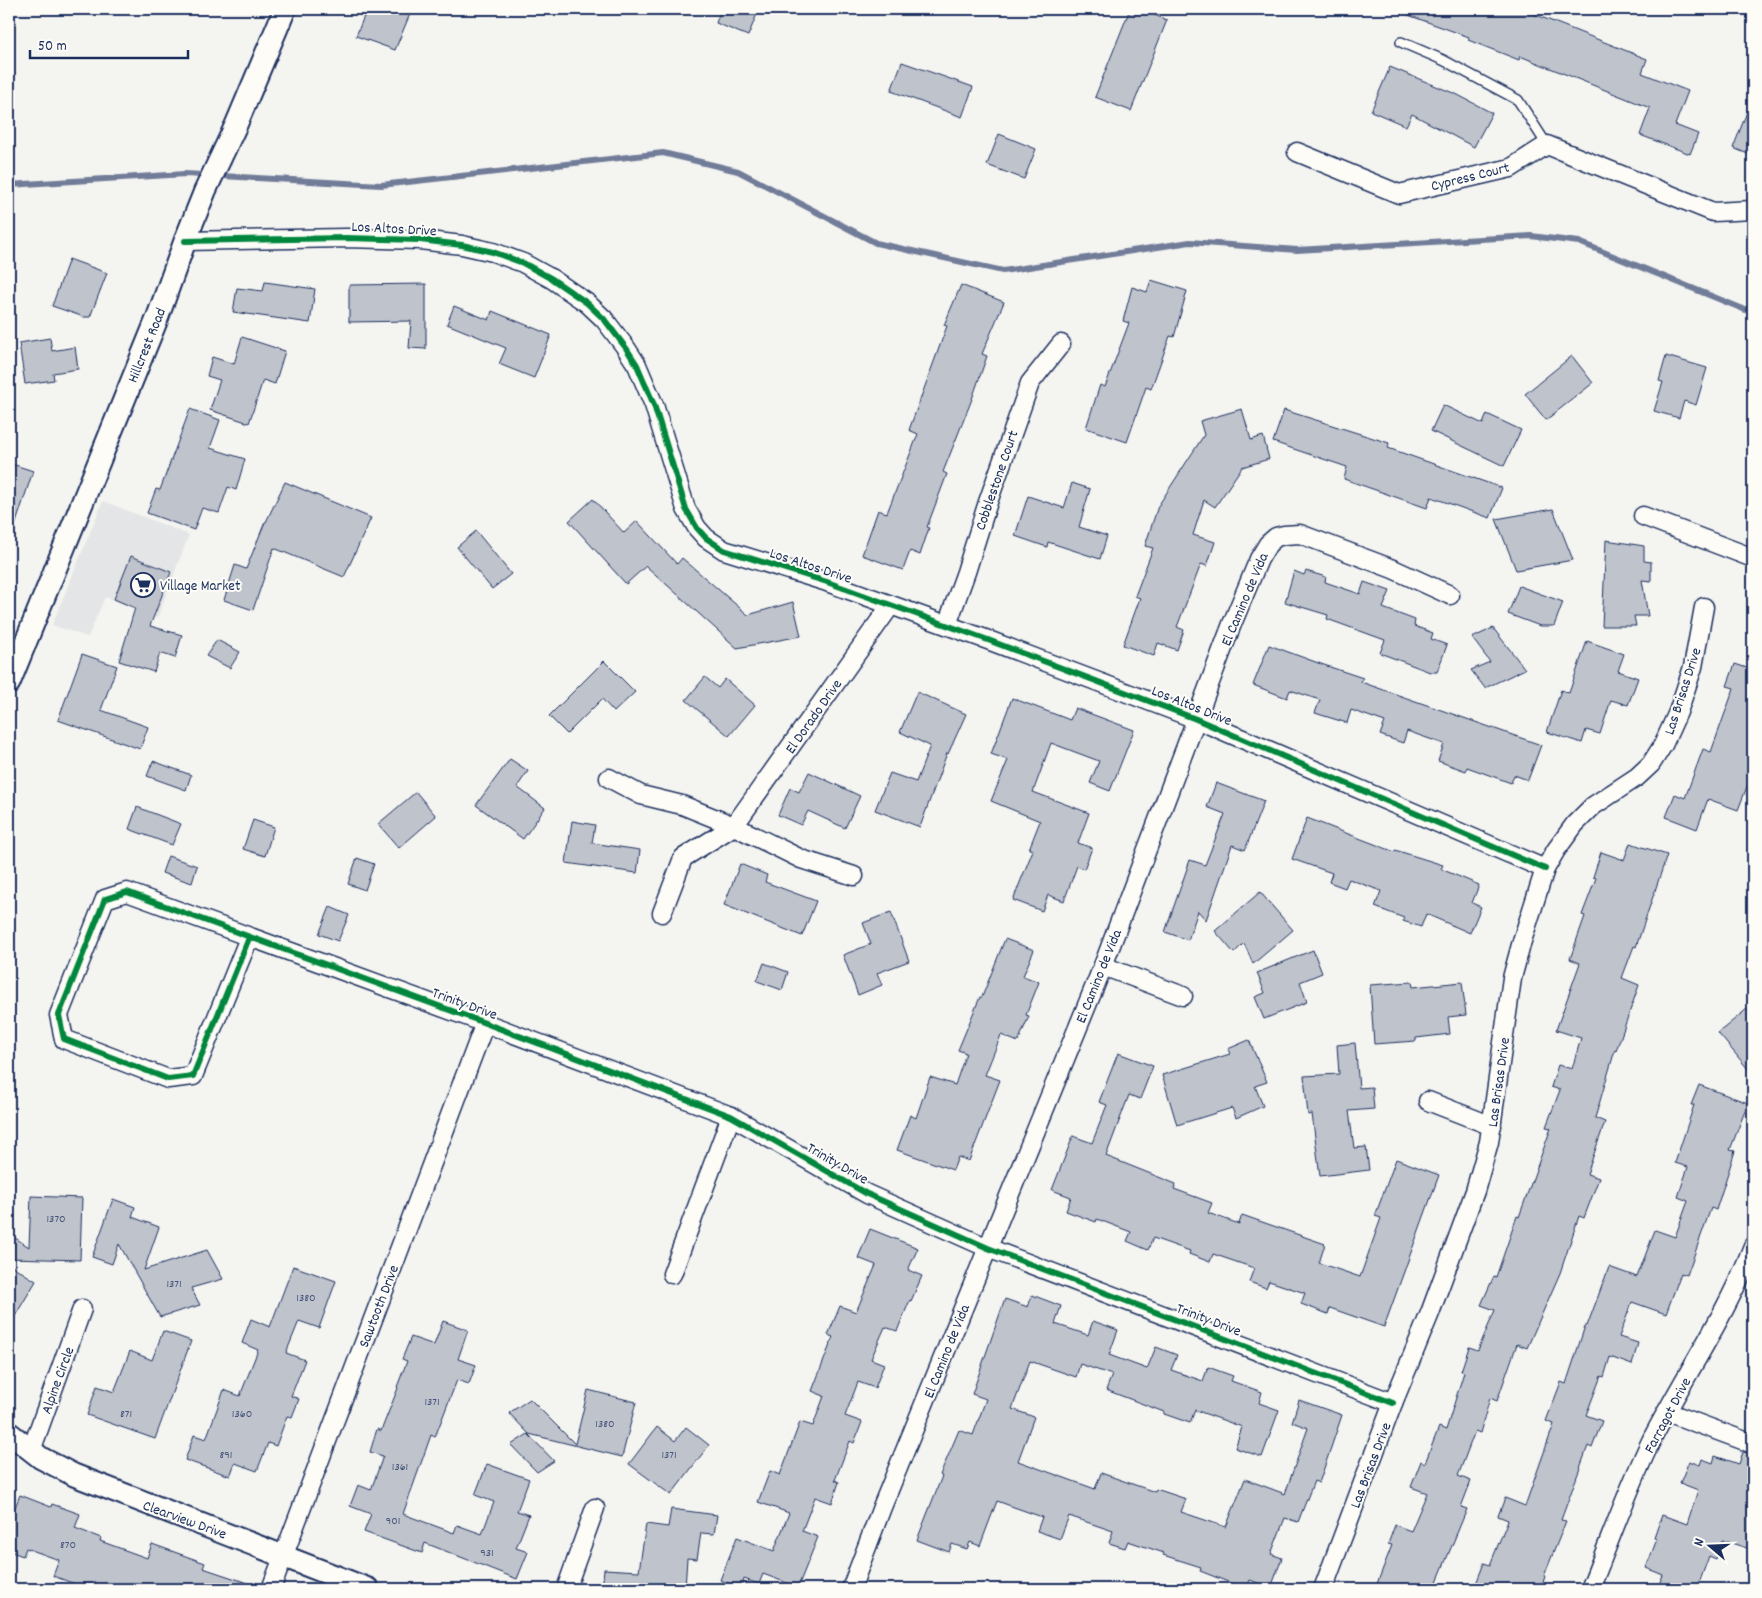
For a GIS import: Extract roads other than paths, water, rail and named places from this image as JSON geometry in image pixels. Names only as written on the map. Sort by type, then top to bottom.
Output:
[{"type":"street","name":"Hillcrest Road","points":[[9,683],[157,319],[185,241],[285,9]]},
{"type":"street","name":"Cypress Court","points":[[1297,152],[1399,194],[1512,168],[1547,145]]},
{"type":"street","points":[[1547,145],[1713,212],[1753,210]]},
{"type":"street","name":"Los Altos Drive","points":[[185,241],[346,238],[420,240],[462,245],[493,252],[523,263],[552,278],[587,303],[604,319],[626,348],[654,405],[686,509],[697,528],[706,538],[724,550],[827,582],[1196,719],[1545,869]]},
{"type":"street","name":"Cobblestone Court","points":[[947,625],[1030,383],[1061,344]]},
{"type":"street","points":[[1643,516],[1753,558]]},
{"type":"street","name":"El Camino de Vida","points":[[851,1589],[882,1507],[1103,966],[1258,559],[1268,544],[1276,537],[1300,534],[1394,570],[1450,595]]},
{"type":"street","name":"El Dorado Drive","points":[[662,913],[683,858],[734,826],[891,605]]},
{"type":"street","name":"Las Brisas Drive","points":[[1323,1589],[1475,1191],[1490,1142],[1512,978],[1545,869],[1574,824],[1593,806],[1637,777],[1651,764],[1663,745],[1678,712],[1692,666],[1704,607]]},
{"type":"street","points":[[608,778],[641,795],[682,805],[734,826],[801,859],[854,876]]},
{"type":"street","name":"Trinity Drive","points":[[249,938],[193,1076],[168,1079],[64,1040],[59,1015],[104,899],[126,892],[485,1023],[731,1116],[866,1194],[988,1248],[1393,1403]]},
{"type":"street","points":[[1103,966],[1183,996]]},
{"type":"street","name":"Sawtooth Drive","points":[[271,1589],[485,1023]]},
{"type":"street","points":[[1428,1101],[1492,1126]]},
{"type":"street","points":[[672,1274],[731,1116]]},
{"type":"street","name":"Farragot Drive","points":[[1590,1589],[1626,1498],[1651,1442],[1724,1308],[1753,1246]]},
{"type":"street","name":"Alpine Circle","points":[[31,1451],[82,1310]]},
{"type":"street","points":[[1667,1412],[1753,1444]]},
{"type":"street","name":"Clearview Drive","points":[[9,1433],[31,1451],[74,1475],[368,1589]]},
{"type":"street","points":[[566,1589],[595,1508]]},
{"type":"lane","points":[[1401,42],[1443,60],[1518,100],[1547,145]]},
{"type":"waterway","points":[[9,185],[185,174],[381,185],[663,153],[738,171],[876,243],[1003,271],[1190,242],[1297,250],[1531,236],[1579,242],[1753,313]]},
{"type":"place","name":"Village Market","points":[[143,585]]}]
